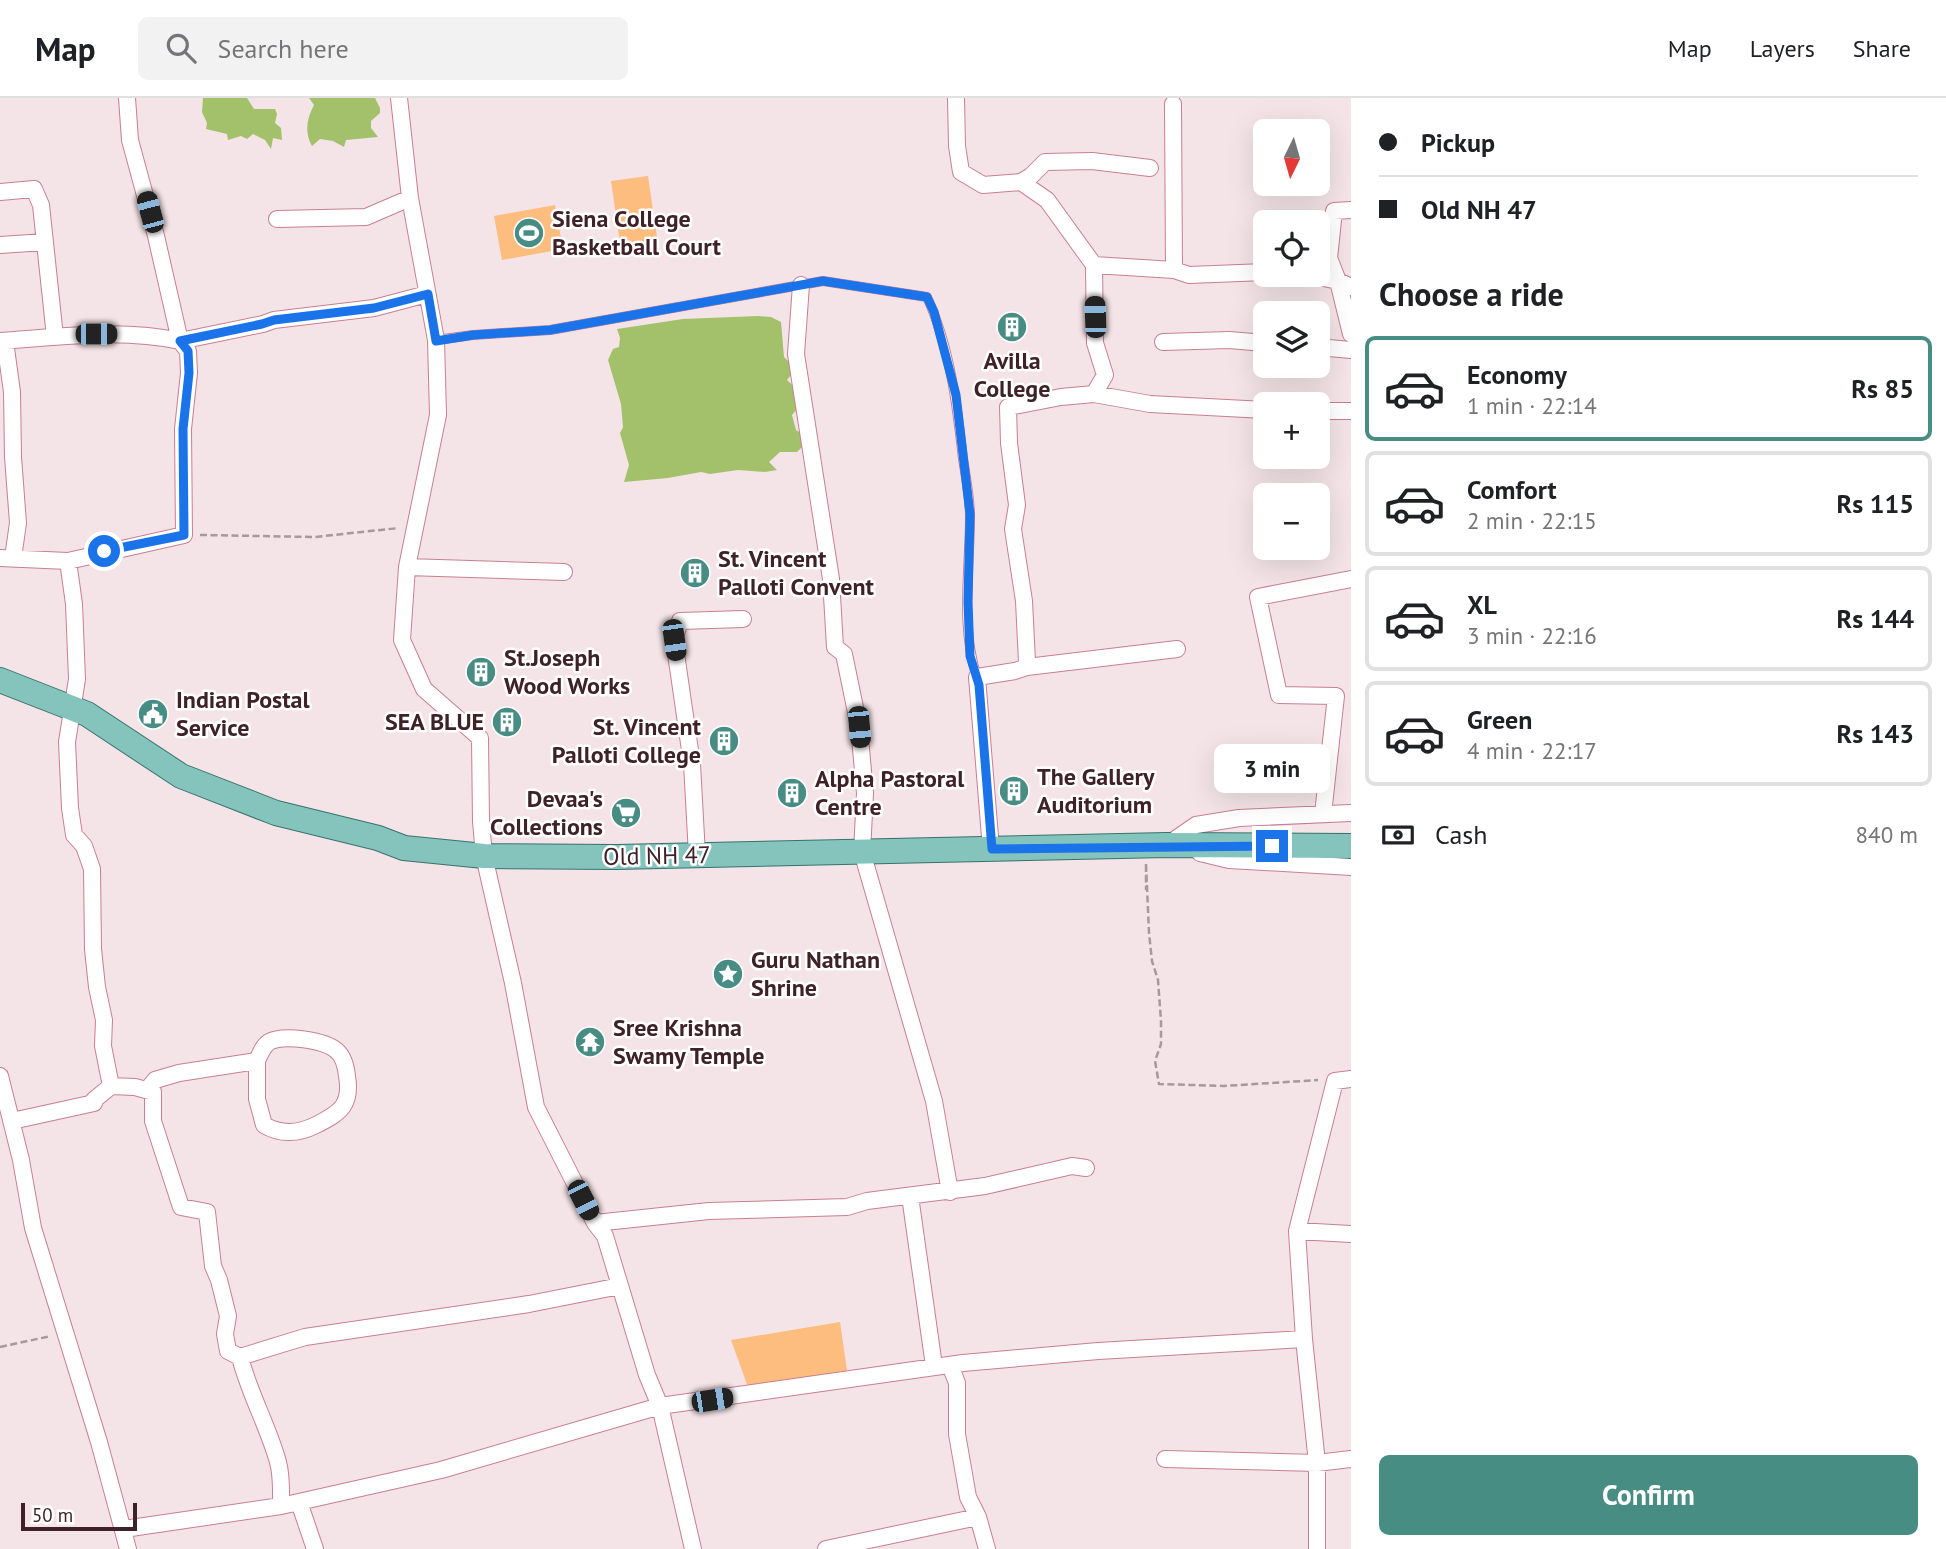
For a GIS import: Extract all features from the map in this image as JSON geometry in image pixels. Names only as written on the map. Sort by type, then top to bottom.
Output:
[{"type":"main road","name":"Old NH 47","points":[[0,680],[87,714],[181,776],[276,813],[378,838],[404,848],[484,856],[697,855],[1156,846],[1351,846]]},
{"type":"street","points":[[127,98],[130,140],[180,341],[188,351],[189,373],[183,429],[184,535],[68,561],[6,558],[18,523],[12,392],[3,341],[128,334],[180,341],[274,320],[374,308],[428,294]]},
{"type":"street","points":[[399,98],[410,198],[436,341],[438,415],[407,567],[402,640],[424,689],[480,738],[484,856],[513,983],[536,1107],[595,1223],[605,1236],[647,1375],[660,1406],[693,1549]]},
{"type":"street","points":[[956,98],[957,146],[961,172],[983,185],[1021,181],[1031,176],[1045,162],[1092,161],[1150,168]]},
{"type":"street","points":[[1173,104],[1174,270]]},
{"type":"street","points":[[1021,181],[1047,200],[1094,265],[1095,343],[1105,375],[1094,394]]},
{"type":"street","points":[[0,192],[34,189],[41,205],[55,337]]},
{"type":"street","points":[[277,219],[366,217],[410,198]]},
{"type":"street","points":[[1351,210],[1334,211],[1329,258],[1345,284],[1351,334]]},
{"type":"street","points":[[0,245],[45,242]]},
{"type":"street","points":[[1094,265],[1174,270],[1189,275],[1253,272]]},
{"type":"street","points":[[801,285],[796,354],[831,579],[835,648],[844,654],[859,727],[866,793],[862,852],[934,1101],[950,1192]]},
{"type":"street","points":[[1163,342],[1253,342]]},
{"type":"street","points":[[1330,348],[1351,350]]},
{"type":"street","points":[[1027,667],[1024,601],[1013,528],[1017,505],[1009,443],[1008,407],[1094,394],[1150,404],[1253,409]]},
{"type":"street","points":[[1330,411],[1351,411]]},
{"type":"street","points":[[68,561],[77,679],[67,742],[70,808],[74,835],[84,846],[92,869],[93,949],[104,1020],[103,1046],[111,1086]]},
{"type":"street","points":[[407,567],[564,572]]},
{"type":"street","points":[[1323,814],[1336,696],[1279,695],[1258,597],[1351,579]]},
{"type":"street","points":[[697,855],[692,764],[674,640],[680,621],[743,619]]},
{"type":"street","points":[[992,849],[977,677],[1027,667],[1177,649]]},
{"type":"street","points":[[1156,846],[1196,825],[1239,818],[1351,813]]},
{"type":"street","points":[[1156,846],[1229,860],[1351,867]]},
{"type":"street","points":[[147,1090],[155,1080],[179,1073],[257,1060],[269,1042],[302,1038],[337,1051],[345,1063],[349,1097],[344,1107],[313,1126],[294,1132],[275,1132],[264,1125],[260,1111],[257,1099],[257,1060]]},
{"type":"street","points":[[0,1076],[12,1121],[33,1228],[128,1549]]},
{"type":"street","points":[[1318,1549],[1317,1463],[1304,1339],[1297,1231],[1343,1080]]},
{"type":"street","points":[[12,1121],[94,1103],[94,1100],[111,1086],[135,1087],[153,1092],[153,1121],[181,1207],[207,1212],[213,1266],[228,1316],[225,1334],[228,1351],[240,1357],[305,1337],[530,1304],[620,1286]]},
{"type":"street","points":[[595,1223],[709,1211],[830,1209],[867,1201],[950,1192],[1072,1166],[1086,1168]]},
{"type":"street","points":[[910,1196],[942,1366],[957,1384],[957,1434],[968,1497],[978,1517],[986,1549]]},
{"type":"street","points":[[1297,1231],[1351,1234]]},
{"type":"street","points":[[124,1529],[281,1506],[441,1470],[660,1406],[942,1366],[1098,1351],[1304,1339]]},
{"type":"street","points":[[240,1357],[278,1461],[281,1506]]},
{"type":"street","points":[[1166,1459],[1317,1463],[1351,1459]]},
{"type":"street","points":[[299,1502],[314,1549]]},
{"type":"street","points":[[826,1549],[978,1517]]},
{"type":"lane","points":[[436,341],[473,335],[550,330],[823,281],[927,297],[934,312],[956,395],[970,514],[970,656],[977,677]]},
{"type":"path","points":[[184,535],[315,537],[416,526]]},
{"type":"path","points":[[1156,846],[1146,890],[1161,1021],[1161,1044],[1155,1061],[1158,1084],[1224,1086],[1343,1080]]},
{"type":"path","points":[[0,1347],[65,1333]]},
{"type":"shaded area","points":[[203,98],[247,98],[254,109],[275,109],[275,123],[281,128],[282,140],[273,138],[271,149],[265,140],[253,134],[247,139],[241,136],[228,140],[227,134],[206,129],[207,123],[202,112]]},
{"type":"shaded area","points":[[309,98],[375,98],[380,113],[371,121],[371,128],[378,137],[346,140],[344,147],[333,141],[320,139],[312,146],[307,125],[314,105]]},
{"type":"shaded area","points":[[648,176],[658,244],[621,250],[611,181]]},
{"type":"shaded area","name":"Siena College Basketball Court","points":[[555,205],[563,249],[502,260],[494,216]]},
{"type":"shaded area","points":[[771,317],[781,322],[784,357],[793,366],[787,380],[800,392],[799,407],[792,415],[796,430],[804,435],[804,445],[797,452],[780,452],[769,462],[777,470],[738,470],[710,474],[701,472],[624,482],[629,465],[620,433],[623,427],[621,404],[608,360],[613,349],[619,347],[617,329],[683,319]]},
{"type":"shaded area","points":[[840,1322],[848,1377],[749,1390],[731,1340]]},
{"type":"place","name":"Siena College Basketball Court","points":[[529,233]]},
{"type":"place","name":"Avilla College","points":[[1012,327]]},
{"type":"place","name":"St. Vincent Palloti Convent","points":[[695,573]]},
{"type":"place","name":"St.Joseph Wood Works","points":[[481,672]]},
{"type":"place","name":"Indian Postal Service","points":[[153,714]]},
{"type":"place","name":"SEA BLUE","points":[[507,722]]},
{"type":"place","name":"St. Vincent Palloti College","points":[[724,741]]},
{"type":"place","name":"The Gallery Auditorium","points":[[1014,791]]},
{"type":"place","name":"Alpha Pastoral Centre","points":[[792,793]]},
{"type":"place","name":"Devaa's Collections","points":[[626,813]]},
{"type":"place","name":"Guru Nathan Shrine","points":[[728,974]]},
{"type":"place","name":"Sree Krishna Swamy Temple","points":[[590,1042]]},
{"type":"route","points":[[104,551],[184,535],[183,429],[189,373],[188,351],[180,341],[274,320],[374,308],[428,294],[436,341],[473,335],[550,330],[823,281],[912,293],[927,297],[934,312],[956,395],[970,514],[970,656],[979,685],[992,849],[1167,845],[1272,846]]}]
